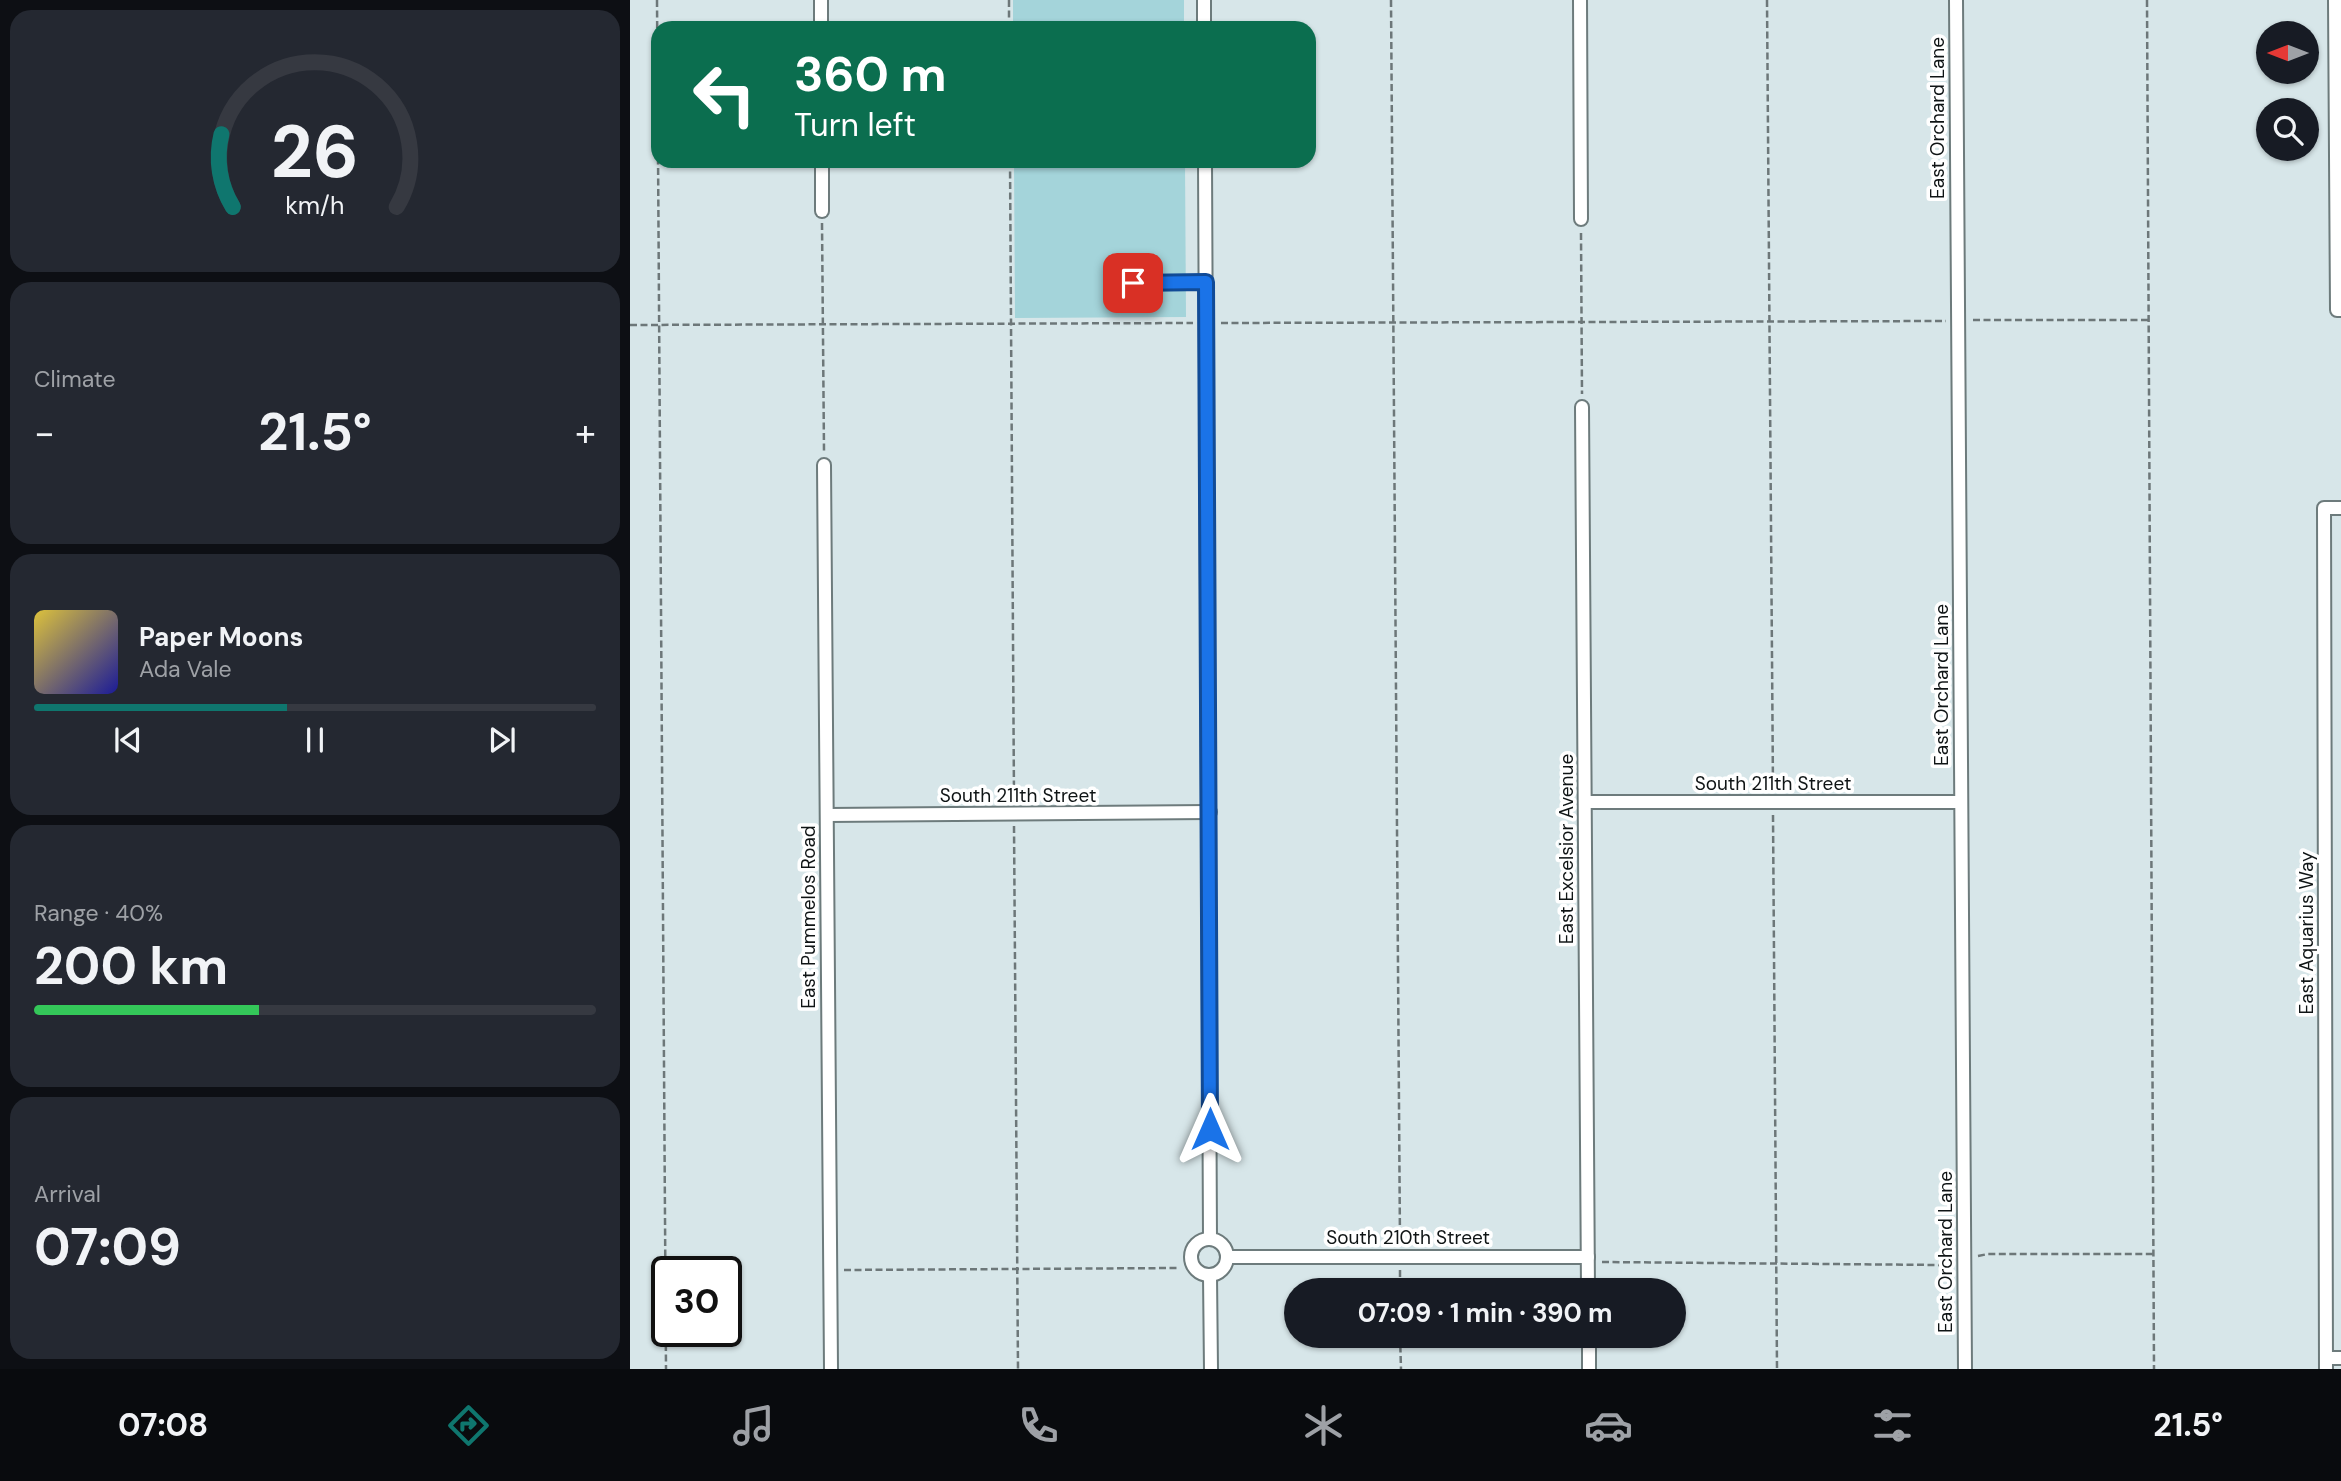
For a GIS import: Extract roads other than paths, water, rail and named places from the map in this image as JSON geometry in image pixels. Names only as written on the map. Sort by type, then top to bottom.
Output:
[{"type":"street","points":[[821,0],[821,21]]},
{"type":"street","points":[[1204,0],[1204,21]]},
{"type":"street","points":[[1580,0],[1581,219]]},
{"type":"street","name":"East Orchard Lane","points":[[1956,0],[1965,1369]]},
{"type":"street","points":[[2335,0],[2339,310]]},
{"type":"street","points":[[822,168],[822,211]]},
{"type":"street","points":[[1205,168],[1210,1238]]},
{"type":"street","name":"East Excelsior Avenue","points":[[1582,407],[1588,1278]]},
{"type":"street","name":"East Pummelos Road","points":[[824,465],[831,1369]]},
{"type":"street","name":"East Aquarius Way","points":[[2326,1364],[2324,508],[2341,508]]},
{"type":"street","name":"South 211th Street","points":[[1585,802],[1961,802]]},
{"type":"street","name":"South 211th Street","points":[[827,816],[1209,812]]},
{"type":"street","points":[[1210,1238],[1222,1244],[1227,1257],[1224,1268],[1210,1276],[1194,1269],[1190,1257],[1198,1242],[1210,1238]]},
{"type":"street","name":"South 210th Street","points":[[1227,1257],[1588,1257]]},
{"type":"street","points":[[1210,1276],[1211,1369]]},
{"type":"street","points":[[1589,1348],[1589,1369]]},
{"type":"street","points":[[2326,1364],[2341,1358]]},
{"type":"lane","points":[[1109,283],[1206,282]]}]
